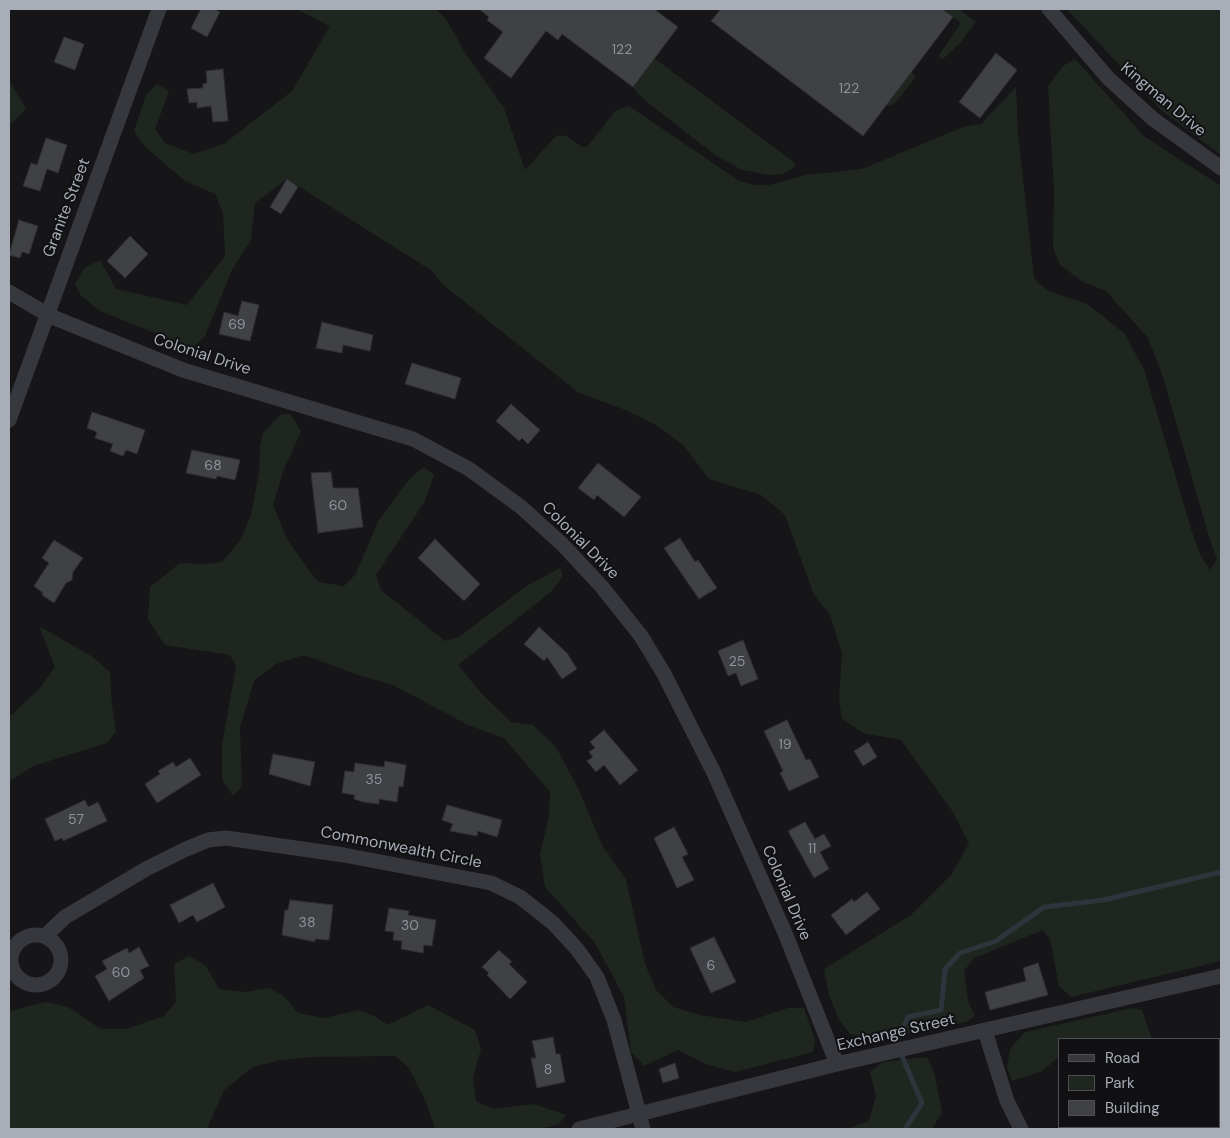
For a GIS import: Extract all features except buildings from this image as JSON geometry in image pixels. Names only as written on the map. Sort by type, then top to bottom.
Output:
[{"type":"street","name":"Granite Street","points":[[9,420],[158,9]]},
{"type":"street","name":"Kingman Drive","points":[[1049,9],[1108,78],[1153,119],[1221,168]]},
{"type":"street","name":"Colonial Drive","points":[[9,292],[46,314],[183,370],[242,386],[413,439],[469,469],[521,507],[563,545],[602,587],[641,636],[664,674],[714,773],[785,932],[837,1064]]},
{"type":"street","name":"Commonwealth Circle","points":[[45,936],[58,923],[80,907],[146,869],[208,840],[226,838],[344,854],[466,876],[491,883],[520,897],[553,923],[577,949],[597,977],[614,1020],[643,1129]]},
{"type":"street","name":"Exchange Street","points":[[579,1129],[837,1064],[985,1032],[1221,976]]},
{"type":"street","points":[[985,1032],[1008,1102],[1021,1129]]},
{"type":"green space","points":[[296,9],[436,9],[448,22],[465,53],[504,108],[525,170],[559,135],[566,136],[582,147],[588,146],[615,111],[629,106],[738,180],[752,185],[769,185],[806,175],[862,169],[963,127],[981,124],[1016,87],[1018,134],[1034,277],[1038,283],[1049,291],[1087,304],[1124,333],[1144,369],[1192,532],[1201,556],[1210,570],[1217,559],[1162,374],[1148,338],[1106,291],[1083,282],[1060,265],[1053,248],[1054,192],[1048,86],[1063,66],[1075,59],[1145,137],[1221,186],[1221,961],[1071,997],[1059,986],[1050,939],[1043,930],[974,958],[964,971],[968,1001],[975,1016],[967,1022],[876,1040],[850,1034],[838,1018],[829,995],[824,969],[911,915],[952,874],[969,843],[953,812],[901,740],[863,733],[842,719],[839,699],[842,653],[830,615],[814,595],[785,515],[761,495],[709,479],[684,446],[658,426],[623,409],[579,393],[442,284],[432,271],[287,179],[255,203],[251,240],[232,270],[205,336],[193,348],[100,311],[81,296],[75,284],[84,268],[100,260],[116,289],[187,305],[225,256],[223,213],[215,194],[185,181],[145,147],[134,131],[146,95],[157,84],[169,91],[155,129],[165,143],[194,154],[225,143],[292,91],[330,26]]},
{"type":"green space","points":[[942,9],[959,9],[976,22],[960,43],[943,59],[938,57],[961,23]]},
{"type":"green space","points":[[1067,9],[1221,9],[1221,155],[1161,110]]},
{"type":"green space","points":[[654,58],[794,162],[795,167],[783,174],[770,175],[742,170],[715,155],[642,98],[633,87]]},
{"type":"green space","points":[[911,72],[916,77],[895,103],[888,106],[887,105]]},
{"type":"green space","points":[[9,80],[26,109],[9,126]]},
{"type":"green space","points":[[291,414],[301,432],[284,469],[273,505],[288,541],[318,582],[344,586],[355,575],[379,520],[410,478],[424,467],[434,475],[425,501],[376,575],[381,590],[445,641],[459,637],[528,585],[560,568],[563,576],[551,592],[458,665],[481,693],[511,722],[533,725],[556,747],[579,790],[602,845],[626,879],[645,964],[656,990],[673,1007],[700,1015],[746,1022],[788,1008],[804,1008],[815,1039],[813,1052],[735,1072],[706,1064],[678,1050],[644,1066],[631,1052],[624,997],[595,943],[545,887],[540,855],[549,815],[550,792],[504,738],[468,725],[393,685],[355,674],[304,655],[276,664],[254,681],[240,727],[242,786],[233,796],[222,779],[222,745],[236,666],[230,655],[165,645],[148,620],[150,587],[180,563],[207,564],[222,562],[240,541],[251,515],[259,472],[260,447],[263,433],[280,415]]},
{"type":"green space","points":[[39,626],[93,657],[110,672],[116,732],[107,743],[33,766],[9,782],[9,717],[39,689],[55,667]]},
{"type":"green space","points":[[189,956],[206,966],[219,989],[244,992],[270,988],[285,997],[298,1013],[324,1018],[359,1010],[376,1017],[387,1025],[428,1005],[475,1030],[481,1049],[473,1077],[476,1101],[493,1109],[534,1104],[566,1115],[558,1125],[537,1129],[435,1129],[426,1102],[408,1067],[395,1056],[313,1057],[281,1060],[253,1067],[224,1090],[207,1129],[9,1129],[9,1011],[46,1002],[68,1007],[101,1029],[126,1029],[164,1016],[176,1002],[174,964]]},
{"type":"green space","points":[[1132,1008],[1142,1010],[1152,1038],[1058,1038],[1058,1058],[1042,1071],[1012,1081],[1007,1068],[1010,1049],[1025,1032]]},
{"type":"green space","points":[[927,1057],[934,1072],[942,1112],[932,1129],[847,1129],[869,1121],[876,1096],[870,1072],[883,1062]]},
{"type":"green space","points":[[1221,1081],[1221,1129],[1179,1129],[1220,1128]]},
{"type":"waterway","points":[[905,1129],[922,1103],[896,1042],[908,1017],[941,1010],[945,969],[960,953],[996,941],[1044,907],[1103,900],[1221,872]]}]
